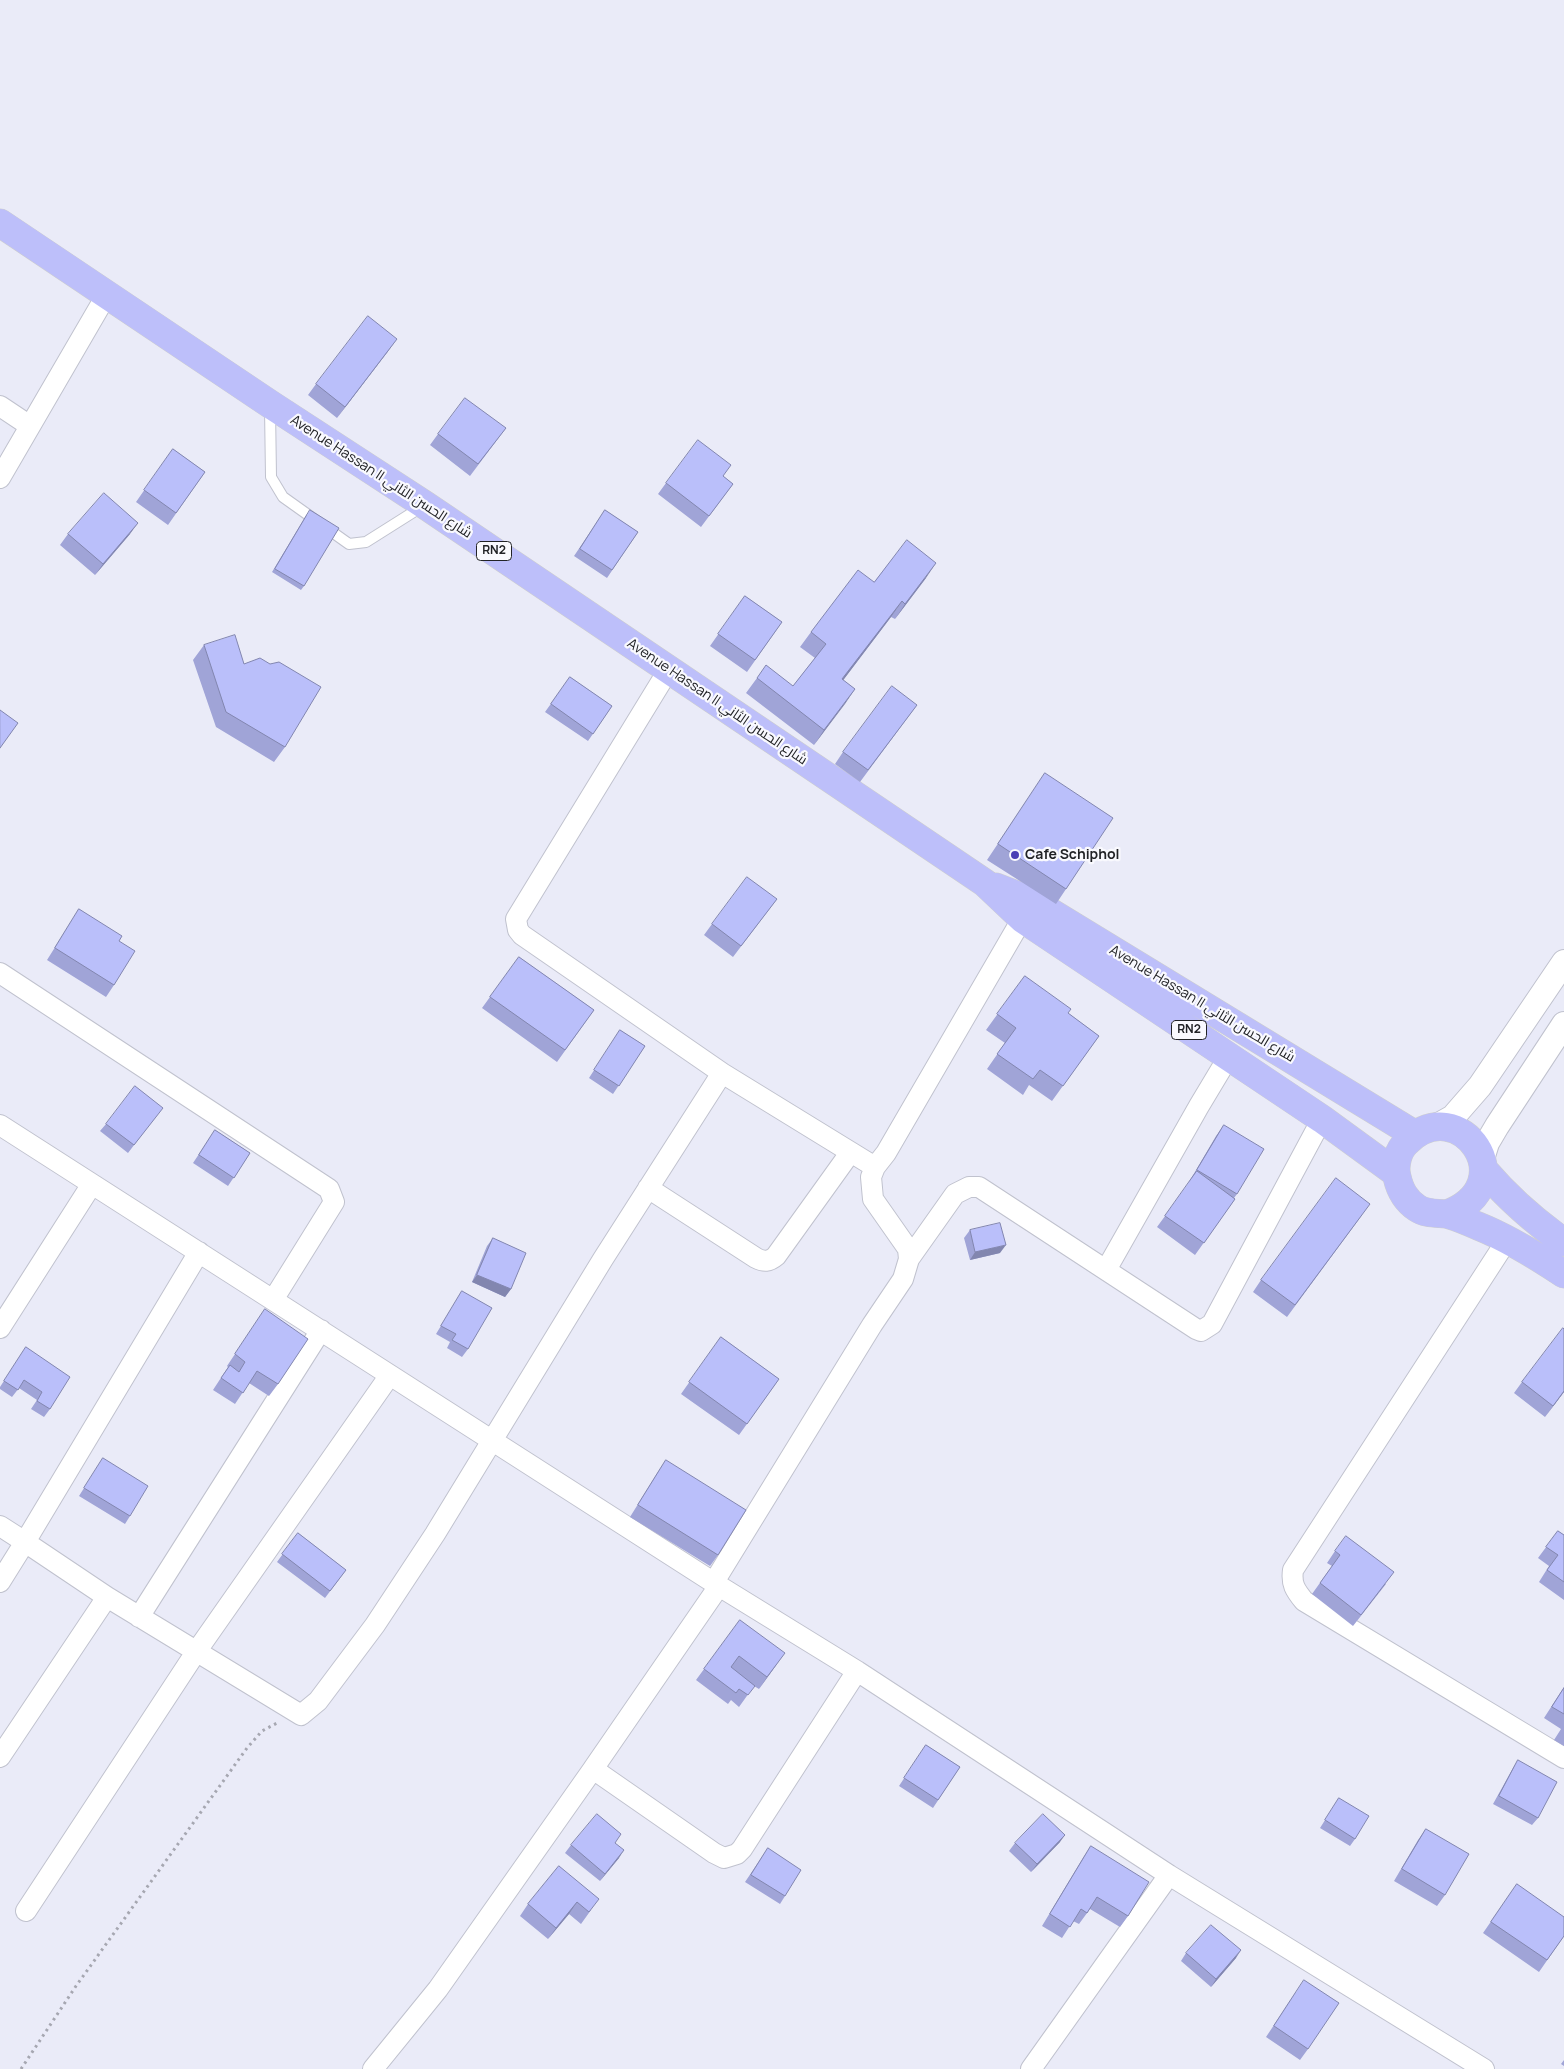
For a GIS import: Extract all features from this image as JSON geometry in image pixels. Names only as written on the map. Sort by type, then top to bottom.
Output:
[{"type":"main road","name":"Avenue Hassan II شارع الحسن الثاني","points":[[0,223],[270,404],[425,505],[985,883],[1028,910],[1425,1131]]},
{"type":"main road","name":"Avenue Hassan II شارع الحسن الثاني","points":[[1028,910],[1229,1056],[1322,1118],[1396,1173]]},
{"type":"main road","name":"RN2","points":[[1425,1131],[1447,1127],[1464,1135],[1477,1148],[1483,1165],[1502,1191],[1564,1242]]},
{"type":"main road","points":[[1425,1131],[1404,1145],[1397,1158],[1396,1173],[1399,1188],[1407,1200],[1418,1209],[1432,1214],[1447,1214],[1462,1209],[1473,1199],[1481,1185],[1483,1165]]},
{"type":"main road","points":[[1447,1214],[1479,1226],[1564,1274]]},
{"type":"street","points":[[0,478],[107,294]]},
{"type":"street","points":[[0,406],[30,426]]},
{"type":"street","points":[[669,669],[516,919],[516,925],[522,935],[722,1073],[875,1167]]},
{"type":"street","points":[[909,1259],[908,1249],[904,1241],[873,1200],[871,1176],[1028,910]]},
{"type":"street","points":[[1425,1131],[1452,1117],[1480,1086],[1564,962]]},
{"type":"street","points":[[0,972],[329,1189],[334,1202],[273,1300]]},
{"type":"street","points":[[1483,1165],[1487,1143],[1564,1024]]},
{"type":"street","points":[[1106,1270],[1198,1106],[1229,1056]]},
{"type":"street","points":[[0,1526],[107,1597],[301,1715],[318,1701],[375,1625],[436,1534],[491,1440],[722,1073]]},
{"type":"street","points":[[373,2069],[438,1989],[593,1769],[717,1584],[872,1324],[903,1279],[909,1259],[956,1194],[969,1187],[979,1187],[1196,1330],[1201,1331],[1212,1324],[1322,1118]]},
{"type":"street","points":[[0,1125],[717,1584],[857,1671],[1169,1874],[1484,2069]]},
{"type":"street","points":[[648,1188],[756,1258],[762,1261],[770,1260],[776,1256],[850,1153]]},
{"type":"street","points":[[0,1328],[92,1184]]},
{"type":"street","points":[[1506,1240],[1292,1570],[1292,1581],[1295,1590],[1304,1601],[1564,1758]]},
{"type":"street","points":[[0,1582],[199,1252]]},
{"type":"street","points":[[139,1616],[321,1330]]},
{"type":"street","points":[[26,1911],[196,1652],[390,1375]]},
{"type":"street","points":[[0,1756],[107,1597]]},
{"type":"street","points":[[593,1769],[714,1853],[724,1858],[730,1857],[742,1849],[857,1671]]},
{"type":"street","points":[[1031,2069],[1169,1874]]},
{"type":"lane","points":[[270,404],[271,477],[277,489],[284,497],[349,544],[366,542],[425,505]]},
{"type":"path","points":[[21,2069],[76,1986],[247,1748],[262,1732],[279,1722],[301,1715]]},
{"type":"building","points":[[368,316],[397,339],[345,407],[316,384]]},
{"type":"building","points":[[465,398],[506,428],[478,464],[438,434]]},
{"type":"building","points":[[698,440],[731,465],[723,476],[733,484],[709,516],[666,483]]},
{"type":"building","points":[[173,449],[205,472],[176,513],[144,490]]},
{"type":"building","points":[[104,493],[138,523],[103,564],[68,534]]},
{"type":"building","points":[[310,510],[339,528],[304,586],[275,569]]},
{"type":"building","points":[[605,510],[638,532],[612,570],[580,549]]},
{"type":"building","points":[[907,540],[936,563],[905,604],[902,601],[842,679],[855,689],[824,730],[757,678],[766,665],[793,686],[826,644],[811,632],[858,570],[874,582]]},
{"type":"building","points":[[745,596],[782,622],[755,660],[718,634]]},
{"type":"building","points":[[235,635],[244,664],[260,658],[270,664],[279,662],[321,687],[285,747],[226,712],[204,645]]},
{"type":"building","points":[[570,677],[612,706],[593,734],[551,704]]},
{"type":"building","points":[[892,686],[917,705],[868,770],[843,752]]},
{"type":"building","points":[[0,710],[18,723],[0,748]]},
{"type":"building","points":[[1045,773],[1113,818],[1066,889],[998,844]]},
{"type":"building","points":[[747,877],[777,899],[741,946],[712,924]]},
{"type":"building","points":[[79,909],[122,936],[119,941],[135,951],[114,985],[55,948]]},
{"type":"building","points":[[519,957],[594,1010],[565,1050],[490,997]]},
{"type":"building","points":[[1025,976],[1071,1009],[1068,1013],[1099,1036],[1063,1086],[1040,1070],[1033,1079],[997,1054],[1016,1028],[997,1014]]},
{"type":"building","points":[[620,1030],[645,1046],[619,1086],[594,1070]]},
{"type":"building","points":[[135,1086],[163,1108],[134,1145],[106,1124]]},
{"type":"building","points":[[1224,1125],[1264,1149],[1237,1194],[1197,1170]]},
{"type":"building","points":[[215,1130],[250,1153],[234,1178],[199,1155]]},
{"type":"building","points":[[1197,1171],[1235,1199],[1204,1243],[1165,1216]]},
{"type":"building","points":[[1336,1178],[1370,1204],[1295,1305],[1261,1280]]},
{"type":"building","points":[[1000,1223],[1006,1245],[975,1252],[970,1230]]},
{"type":"building","points":[[493,1238],[526,1253],[511,1289],[477,1275]]},
{"type":"building","points":[[462,1291],[492,1308],[468,1349],[452,1340],[456,1334],[441,1326]]},
{"type":"building","points":[[265,1309],[308,1339],[278,1384],[257,1371],[243,1393],[221,1378],[230,1365],[239,1372],[245,1362],[235,1354]]},
{"type":"building","points":[[1563,1328],[1564,1391],[1553,1406],[1522,1382]]},
{"type":"building","points":[[721,1337],[779,1379],[747,1424],[689,1382]]},
{"type":"building","points":[[26,1347],[70,1377],[50,1409],[37,1401],[42,1392],[24,1380],[18,1390],[4,1381]]},
{"type":"building","points":[[103,1458],[148,1486],[130,1516],[84,1488]]},
{"type":"building","points":[[666,1460],[746,1510],[718,1555],[638,1505]]},
{"type":"building","points":[[1558,1531],[1564,1535],[1564,1582],[1547,1570],[1558,1555],[1546,1547]]},
{"type":"building","points":[[298,1533],[346,1570],[330,1591],[282,1554]]},
{"type":"building","points":[[1346,1536],[1394,1572],[1361,1615],[1320,1583],[1340,1555],[1335,1551]]},
{"type":"building","points":[[740,1620],[785,1653],[767,1677],[739,1656],[731,1667],[755,1686],[748,1695],[739,1689],[736,1693],[704,1669]]},
{"type":"building","points":[[1564,1688],[1564,1714],[1552,1707]]},
{"type":"building","points":[[926,1745],[960,1767],[938,1800],[904,1778]]},
{"type":"building","points":[[1518,1760],[1557,1782],[1538,1818],[1499,1796]]},
{"type":"building","points":[[1339,1798],[1369,1816],[1355,1839],[1325,1820]]},
{"type":"building","points":[[597,1814],[621,1834],[615,1843],[624,1850],[605,1874],[571,1845]]},
{"type":"building","points":[[1043,1814],[1065,1835],[1037,1864],[1015,1843]]},
{"type":"building","points":[[1426,1829],[1469,1854],[1445,1895],[1402,1869]]},
{"type":"building","points":[[1091,1846],[1149,1882],[1128,1916],[1097,1897],[1087,1913],[1081,1909],[1070,1927],[1050,1914]]},
{"type":"building","points":[[768,1848],[801,1870],[785,1896],[751,1875]]},
{"type":"building","points":[[559,1866],[599,1899],[589,1912],[577,1902],[556,1928],[528,1904]]},
{"type":"building","points":[[1517,1884],[1564,1917],[1564,1936],[1547,1960],[1491,1922]]},
{"type":"building","points":[[1211,1925],[1241,1950],[1216,1979],[1186,1953]]},
{"type":"building","points":[[1304,1980],[1339,2003],[1308,2049],[1274,2026]]},
{"type":"place","name":"Cafe Schiphol","points":[[1015,855]]}]
